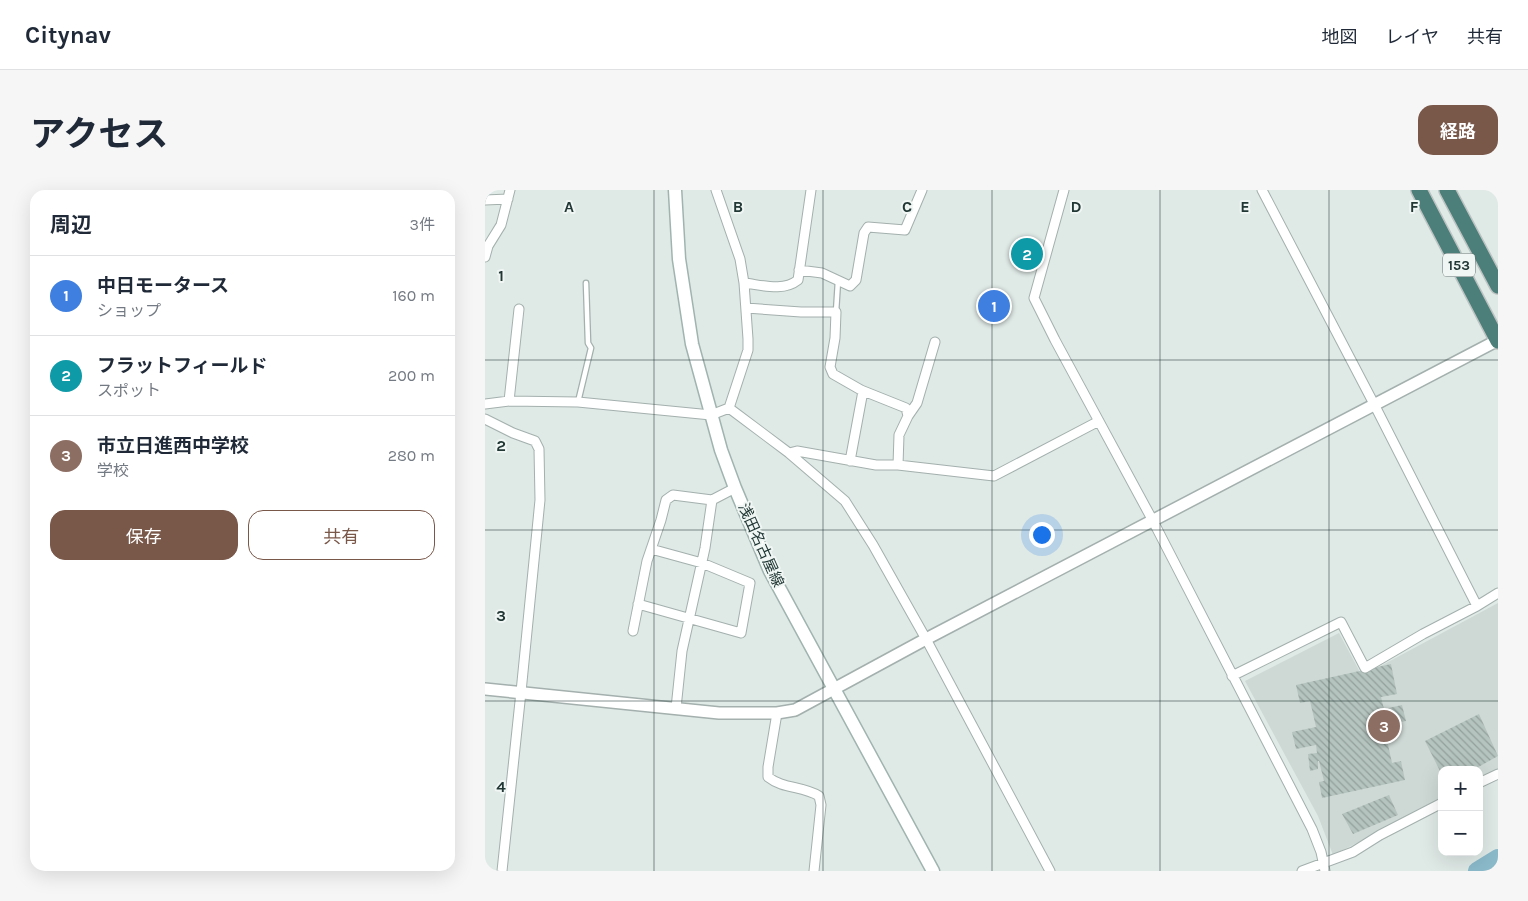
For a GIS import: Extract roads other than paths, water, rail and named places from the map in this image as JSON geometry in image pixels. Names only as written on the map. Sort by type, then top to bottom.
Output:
[{"type":"highway","name":"153","points":[[1419,190],[1498,340]]},
{"type":"highway","name":"153","points":[[1447,190],[1498,286]]},
{"type":"main road","name":"浅田名古屋線","points":[[675,190],[679,260],[692,344],[721,450],[735,488],[770,571],[933,871]]},
{"type":"street","points":[[716,190],[740,259],[745,283],[748,350],[729,408]]},
{"type":"street","points":[[745,283],[783,287],[797,280],[811,190]]},
{"type":"street","points":[[799,270],[822,273],[851,286],[856,280],[864,232],[868,227],[905,230],[923,190]]},
{"type":"street","points":[[1064,190],[1035,298],[1312,829],[1324,866]]},
{"type":"street","points":[[1262,190],[1477,606]]},
{"type":"street","points":[[485,200],[509,194],[501,225],[488,246],[485,257]]},
{"type":"street","points":[[746,308],[801,312],[836,312],[835,338],[830,368],[833,374],[863,391],[906,408],[908,416]]},
{"type":"street","points":[[509,401],[519,309]]},
{"type":"street","points":[[485,688],[719,713],[777,713],[795,710],[926,639],[1498,340]]},
{"type":"street","points":[[898,465],[899,435],[917,402],[935,342]]},
{"type":"street","points":[[849,461],[863,391]]},
{"type":"street","points":[[485,404],[509,401],[579,402],[711,414],[729,408]]},
{"type":"street","points":[[729,408],[789,453],[845,501],[873,545],[926,639],[1050,871]]},
{"type":"street","points":[[485,419],[513,433],[535,441],[539,449],[540,500],[501,871]]},
{"type":"street","points":[[789,453],[797,451],[875,466],[898,465],[994,476],[1099,421]]},
{"type":"street","points":[[633,631],[651,549],[666,500],[673,494],[713,500],[735,488]]},
{"type":"street","points":[[676,708],[682,651],[702,563],[713,500]]},
{"type":"street","points":[[638,604],[741,633],[750,582],[702,563],[651,549]]},
{"type":"street","points":[[1232,676],[1341,622],[1365,668],[1498,593]]},
{"type":"street","points":[[777,713],[768,767],[769,777],[776,784],[809,790],[819,796],[821,805],[814,871]]},
{"type":"street","points":[[1483,781],[1498,774]]},
{"type":"street","points":[[1302,871],[1324,866],[1353,852],[1380,834],[1438,805]]},
{"type":"lane","points":[[836,312],[838,281]]},
{"type":"lane","points":[[579,402],[591,348],[588,343],[586,282]]},
{"type":"waterway","points":[[1477,871],[1498,858]]},
{"type":"place","name":"フラットフィールド","points":[[1027,254]]},
{"type":"place","name":"中日モータース","points":[[994,306]]},
{"type":"place","name":"市立日進西中学校","points":[[1384,726]]}]
